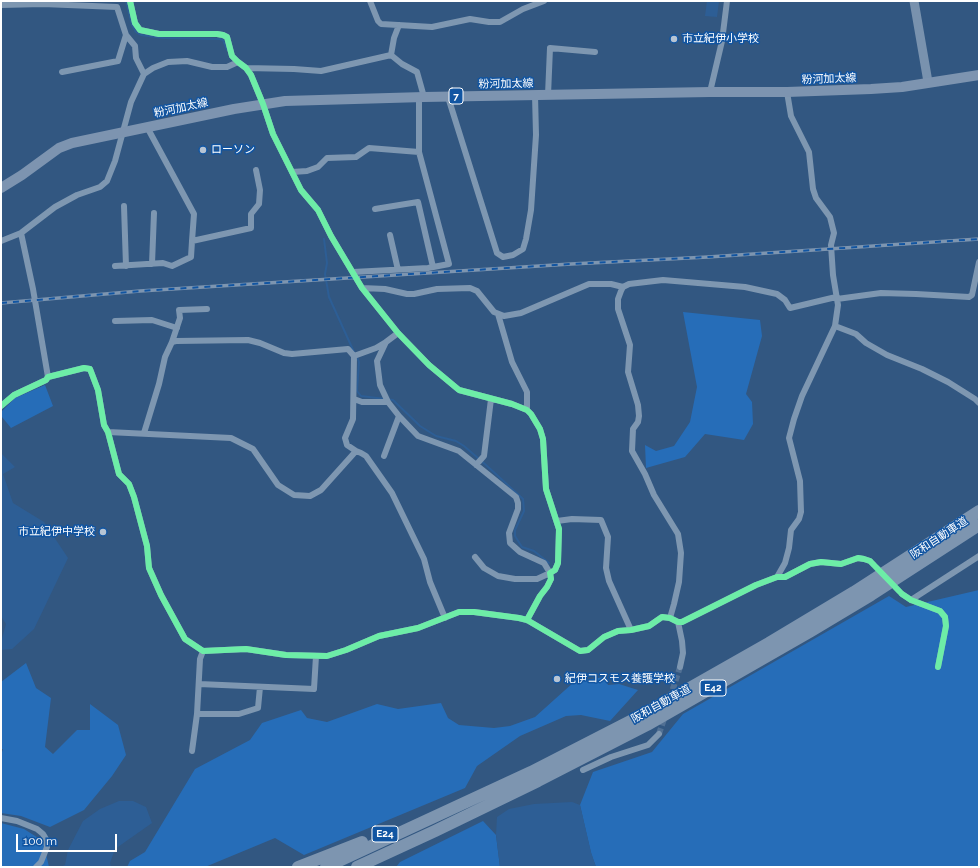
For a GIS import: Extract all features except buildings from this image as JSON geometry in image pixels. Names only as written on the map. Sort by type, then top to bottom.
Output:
[{"type":"highway","name":"阪和自動車道","points":[[326,867],[472,800],[586,744],[699,684],[854,592],[979,511]]},
{"type":"highway","name":"阪和自動車道","points":[[356,867],[435,832],[592,754],[707,692],[870,595],[979,525]]},
{"type":"highway","name":"E24","points":[[298,867],[472,800]]},
{"type":"highway","name":"E24","points":[[369,867],[435,832]]},
{"type":"main road","points":[[914,1],[928,82]]},
{"type":"main road","name":"粉河加太線","points":[[1,188],[22,175],[59,148],[72,143],[263,104],[285,101],[421,97],[787,92],[871,89],[979,75]]},
{"type":"street","points":[[130,1],[135,23],[140,30],[158,34],[223,35],[227,37],[232,56],[246,68],[251,75],[273,134],[301,190],[318,210],[331,236],[362,288],[398,333],[429,365],[459,390],[512,404],[527,410],[531,414],[540,429],[543,439],[546,489],[559,529],[558,563],[555,570],[537,578],[515,579],[498,576],[484,568],[475,557]]},
{"type":"street","points":[[370,1],[378,21],[381,24],[432,28],[470,19],[500,22],[523,9],[544,1]]},
{"type":"street","points":[[710,92],[722,41],[727,1]]},
{"type":"street","points":[[1,5],[43,3],[117,7],[126,34],[135,46],[136,58],[144,74]]},
{"type":"street","points":[[391,55],[394,38],[399,25]]},
{"type":"street","points":[[62,72],[118,61],[126,34]]},
{"type":"street","points":[[548,95],[550,48],[595,52]]},
{"type":"street","points":[[246,68],[321,71],[391,55]]},
{"type":"street","points":[[353,272],[398,270],[449,264],[419,152],[421,97],[417,72],[402,64],[391,55]]},
{"type":"street","points":[[1,241],[21,233],[55,207],[78,195],[100,187],[108,181],[131,102],[144,74],[168,62],[187,61],[212,67],[227,67],[238,62]]},
{"type":"street","points":[[777,578],[787,556],[791,530],[798,520],[801,512],[800,480],[789,438],[802,396],[835,326],[838,305],[831,245],[834,233],[830,217],[816,198],[813,189],[809,152],[791,116],[787,92]]},
{"type":"street","points":[[448,97],[497,253],[503,257],[514,255],[523,249],[526,239],[531,210],[536,135],[535,95]]},
{"type":"street","points":[[115,266],[163,263],[172,266],[191,257],[194,214],[147,127]]},
{"type":"street","points":[[292,172],[307,171],[318,167],[327,158],[356,158],[369,148],[419,152]]},
{"type":"street","points":[[192,241],[251,228],[251,214],[259,204],[260,190],[256,170]]},
{"type":"street","points":[[376,209],[418,202],[433,267]]},
{"type":"street","points":[[124,206],[126,266]]},
{"type":"street","points":[[152,264],[154,213]]},
{"type":"street","points":[[21,233],[33,289],[48,377]]},
{"type":"street","points":[[390,235],[398,270]]},
{"type":"street","points":[[362,288],[385,288],[407,294],[414,294],[437,289],[470,288],[477,292],[494,312],[504,316],[521,313],[589,284],[611,284],[623,287],[629,284],[663,280],[745,287],[777,294],[785,300],[790,308],[836,298],[881,293],[969,298],[972,295],[979,262]]},
{"type":"street","points":[[623,287],[618,299],[618,309],[630,345],[628,372],[638,405],[639,416],[638,422],[633,429],[632,451],[645,474],[654,495],[678,534],[681,553],[679,582],[670,618]]},
{"type":"street","points":[[144,433],[159,384],[165,357],[180,318],[179,310],[207,309]]},
{"type":"street","points":[[498,314],[512,362],[527,392],[527,410]]},
{"type":"street","points":[[115,321],[152,320],[177,328]]},
{"type":"street","points":[[835,326],[856,334],[866,343],[887,355],[922,369],[948,382],[979,403]]},
{"type":"street","points":[[354,356],[376,348],[398,333]]},
{"type":"street","points":[[172,342],[248,340],[260,343],[284,354],[348,349],[354,356],[352,389],[354,399],[353,419],[346,438],[347,445],[366,456],[392,493],[424,559],[430,582],[445,618]]},
{"type":"street","points":[[386,342],[377,361],[380,385],[388,402],[399,416],[418,436],[459,451],[516,497],[518,509],[509,533],[510,542],[520,552],[544,564],[550,573],[551,579],[527,620]]},
{"type":"street","points":[[1,406],[14,395],[46,380],[48,377],[84,368],[90,369],[98,390],[104,425],[108,432],[119,474],[129,484],[134,497],[147,546],[149,568],[161,595],[185,639],[203,651],[246,649],[286,654],[327,656],[346,650],[379,636],[418,628],[459,612],[474,612],[527,620],[580,651],[588,650],[604,637],[618,631],[632,630],[648,626],[662,617],[682,622],[756,585],[785,577],[810,564],[821,562],[841,564],[858,558],[870,561]]},
{"type":"street","points":[[354,399],[362,402],[388,402]]},
{"type":"street","points":[[476,465],[484,456],[491,399]]},
{"type":"street","points":[[384,456],[399,416]]},
{"type":"street","points":[[108,432],[231,438],[253,449],[278,485],[294,495],[310,496],[321,490],[356,450]]},
{"type":"street","points":[[557,521],[572,519],[601,520],[608,537],[606,568],[609,582],[632,630]]},
{"type":"street","points":[[911,600],[979,556]]},
{"type":"street","points":[[902,594],[911,600],[940,611],[945,617],[946,626],[938,667]]},
{"type":"street","points":[[678,622],[683,653],[680,667]]},
{"type":"street","points":[[192,750],[197,714],[200,659],[203,651]]},
{"type":"street","points":[[199,684],[314,689],[316,656]]},
{"type":"street","points":[[197,714],[239,714],[258,708],[260,687]]},
{"type":"street","points":[[583,770],[611,757],[648,745],[659,734]]},
{"type":"street","points":[[1,818],[17,821],[37,829],[43,834],[46,839],[47,847],[41,862],[36,867]]},
{"type":"shaded area","points":[[707,1],[719,1],[717,17],[705,16]]},
{"type":"shaded area","points":[[683,312],[760,320],[762,336],[746,394],[752,402],[753,424],[744,440],[705,434],[685,457],[646,468],[645,445],[656,451],[674,446],[690,422],[697,387]]},
{"type":"shaded area","points":[[45,385],[53,406],[11,428],[2,417],[1,412],[15,398]]},
{"type":"shaded area","points":[[1,453],[15,467],[3,474],[13,503],[44,522],[68,558],[34,629],[12,649],[1,650],[1,642],[6,624],[1,616]]},
{"type":"shaded area","points":[[979,590],[979,867],[596,867],[591,853],[580,805],[593,772],[652,752],[683,714],[889,596],[906,607]]},
{"type":"shaded area","points":[[26,663],[36,688],[51,698],[45,747],[53,754],[77,730],[90,730],[90,704],[118,725],[126,755],[112,776],[84,810],[50,827],[21,816],[1,813],[1,755],[3,749],[1,749],[1,682]]},
{"type":"shaded area","points":[[604,677],[608,685],[619,684],[638,690],[610,721],[581,715],[566,716],[520,736],[477,766],[465,788],[304,855],[275,838],[205,867],[127,867],[130,861],[145,852],[195,769],[250,740],[262,723],[301,710],[307,718],[327,722],[377,704],[398,709],[441,703],[448,718],[459,725],[494,728],[510,726],[535,717],[574,682]]},
{"type":"shaded area","points":[[119,801],[133,801],[146,807],[152,823],[115,849],[110,863],[111,867],[60,867],[65,865],[68,850],[83,821],[100,809]]},
{"type":"shaded area","points":[[572,802],[580,805],[596,867],[500,867],[496,835],[497,817],[509,809],[534,804]]},
{"type":"shaded area","points":[[483,821],[496,835],[500,867],[396,867],[400,862]]},
{"type":"shaded area","points":[[1,823],[24,829],[43,841],[49,867],[1,867]]},
{"type":"waterway","points":[[126,1],[132,25],[136,32],[141,35],[163,38],[220,39],[223,40],[227,50]]},
{"type":"waterway","points":[[324,239],[327,263],[325,274],[329,297],[354,352]]},
{"type":"waterway","points":[[357,357],[359,362],[357,391],[361,396],[393,400],[420,426],[436,436],[456,441],[464,446],[523,499],[524,511],[515,530],[515,536],[522,547],[534,551],[549,563]]},
{"type":"tunnel","points":[[870,561],[883,574]]},
{"type":"tunnel","points":[[889,581],[902,594]]},
{"type":"tunnel","points":[[670,698],[680,667]]},
{"type":"tunnel","points":[[659,734],[665,716]]},
{"type":"railway","points":[[1,303],[140,291],[708,257],[979,239]]},
{"type":"cycle path","points":[[130,1],[135,23],[140,30],[159,34],[217,34],[227,37],[232,56],[246,68],[251,75],[273,134],[301,190],[318,210],[331,236],[362,288],[398,333],[429,365],[459,390],[512,404],[527,410],[531,414],[540,429],[543,439],[546,489],[559,529],[558,563],[555,570],[550,573],[551,579],[527,620]]},
{"type":"cycle path","points":[[1,406],[14,395],[46,380],[48,377],[84,368],[90,369],[98,390],[104,425],[108,432],[119,474],[129,484],[134,497],[147,546],[149,568],[161,595],[185,639],[203,651],[246,649],[286,655],[327,656],[346,650],[379,636],[418,628],[459,612],[474,612],[527,620],[580,651],[588,650],[604,637],[618,631],[649,626],[662,617],[682,622],[756,585],[777,577],[785,577],[810,564],[821,562],[841,564],[858,558],[870,561],[902,594],[911,600],[940,611],[945,617],[946,626],[938,667]]},
{"type":"place","name":"市立紀伊小学校","points":[[674,39]]},
{"type":"place","name":"ローソン","points":[[203,150]]},
{"type":"place","name":"市立紀伊中学校","points":[[103,532]]},
{"type":"place","name":"紀伊コスモス養護学校","points":[[557,679]]}]
